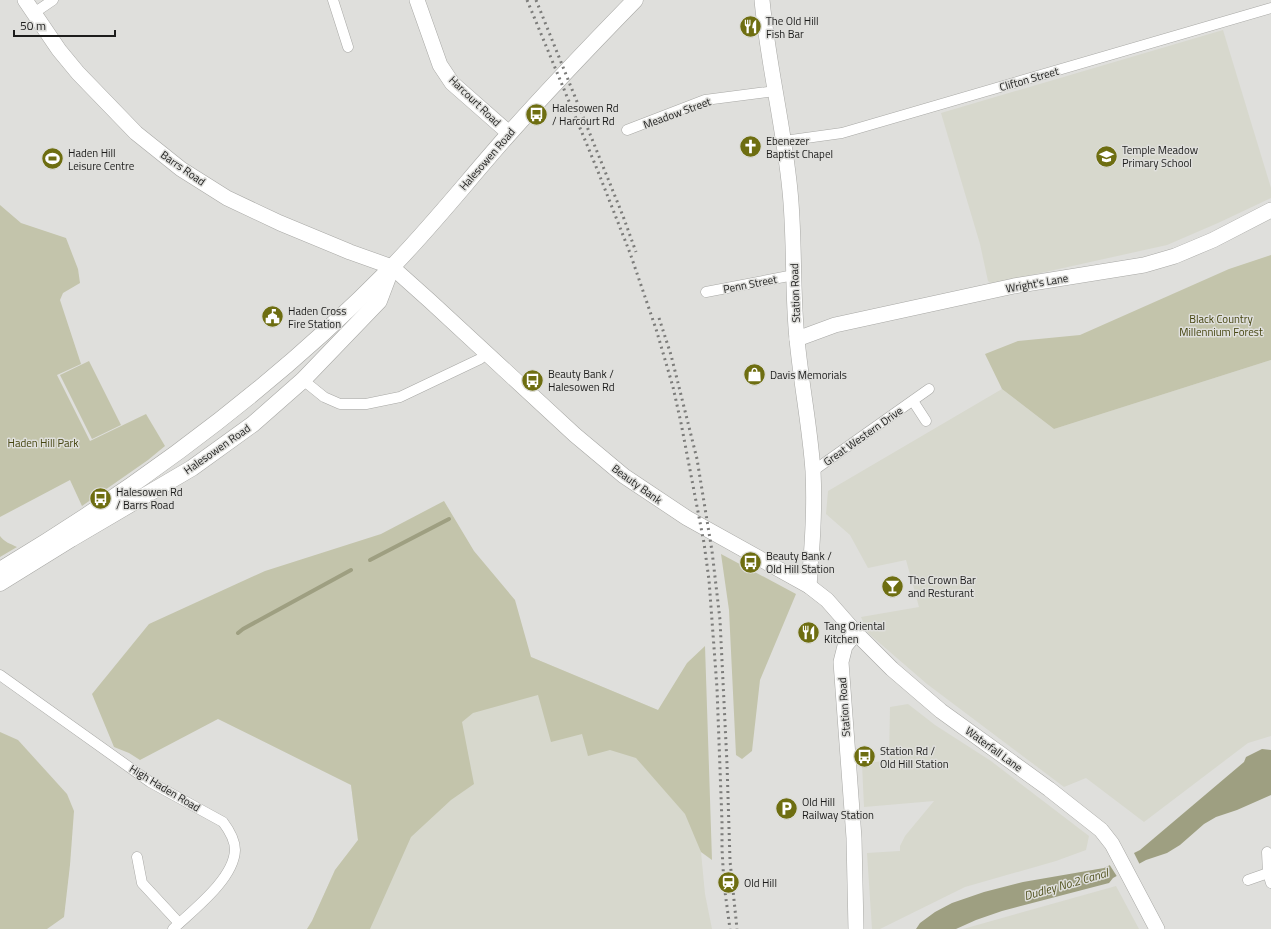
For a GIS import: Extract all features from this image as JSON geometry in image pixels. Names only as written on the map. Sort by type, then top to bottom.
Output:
[{"type":"main road","name":"Halesowen Road","points":[[0,570],[130,487],[234,410],[344,313],[392,267],[509,134],[635,0]]},
{"type":"main road","name":"Halesowen Road","points":[[0,583],[77,535],[192,468],[253,424],[303,380],[379,301],[392,267]]},
{"type":"street","name":"Barrs Road","points":[[25,0],[59,50],[78,73],[136,133],[181,169],[227,198],[280,223],[350,252],[392,267]]},
{"type":"street","points":[[34,13],[53,0]]},
{"type":"street","points":[[333,0],[348,47]]},
{"type":"street","name":"Harcourt Road","points":[[418,0],[440,65],[452,83],[509,134]]},
{"type":"street","name":"Station Road","points":[[762,0],[791,192],[797,339],[813,471],[813,537],[809,586]]},
{"type":"street","name":"Clifton Street","points":[[784,141],[842,132],[1271,8]]},
{"type":"street","name":"Meadow Street","points":[[627,130],[705,100],[775,91]]},
{"type":"street","name":"Wright's Lane","points":[[797,339],[835,325],[1014,286],[1144,265],[1168,258],[1213,240],[1271,210]]},
{"type":"street","name":"Beauty Bank","points":[[392,267],[487,352],[575,434],[624,476],[686,518],[809,586]]},
{"type":"street","name":"Penn Street","points":[[706,292],[794,275]]},
{"type":"street","points":[[303,380],[324,397],[340,404],[366,404],[400,397],[480,359],[487,352]]},
{"type":"street","name":"Great Western Drive","points":[[813,471],[929,389]]},
{"type":"street","name":"Great Western Drive","points":[[913,401],[926,421]]},
{"type":"street","name":"Waterfall Lane","points":[[809,586],[827,600],[856,633],[892,669],[941,711],[1049,789],[1101,830],[1112,844],[1133,881],[1157,929]]},
{"type":"street","name":"Station Road","points":[[856,633],[845,646],[841,662],[854,838],[856,929]]},
{"type":"street","name":"High Haden Road","points":[[0,676],[150,782],[223,822],[228,829],[234,839],[235,850],[228,872],[210,894],[176,926]]},
{"type":"street","points":[[1248,880],[1269,878],[1267,852]]},
{"type":"street","points":[[137,857],[142,883],[176,926]]},
{"type":"shaded area","name":"Temple Meadow Primary School","points":[[1223,30],[1271,188],[1271,198],[1167,245],[991,284],[988,281],[980,244],[941,113]]},
{"type":"shaded area","points":[[1271,360],[1271,736],[1248,743],[1144,822],[1086,778],[1064,787],[927,684],[868,633],[861,617],[919,607],[906,560],[868,568],[850,535],[826,514],[828,491],[1002,389],[1054,429]]},
{"type":"shaded area","points":[[531,657],[658,710],[701,852],[705,894],[712,929],[307,929],[335,870],[358,840],[351,785]]},
{"type":"shaded area","points":[[908,704],[935,725],[991,761],[1089,836],[1086,850],[1056,861],[965,887],[880,929],[872,929],[867,853],[900,851],[900,846],[905,836],[934,801],[864,807],[862,764],[889,760],[890,707]]},
{"type":"shaded area","points":[[1116,886],[1139,929],[963,929]]},
{"type":"green space","name":"Haden Hill Park","points":[[0,205],[21,223],[66,238],[78,269],[80,283],[63,293],[60,300],[81,364],[57,375],[90,441],[146,414],[165,446],[148,460],[82,506],[70,480],[0,517]]},
{"type":"green space","name":"Black Country Millennium Forest","points":[[1271,255],[1271,360],[1054,429],[1002,389],[985,354],[1018,341],[1080,335],[1229,269]]},
{"type":"green space","points":[[89,361],[121,425],[92,439],[60,375]]},
{"type":"green space","points":[[444,501],[474,551],[515,600],[531,657],[658,710],[687,663],[705,646],[712,860],[701,852],[685,814],[636,758],[610,750],[588,756],[582,734],[551,742],[538,695],[473,713],[462,722],[474,784],[451,800],[411,837],[370,929],[307,929],[335,870],[358,840],[351,785],[218,719],[140,760],[129,753],[114,747],[92,694],[149,624],[265,571],[381,534]]},
{"type":"green space","points":[[0,536],[17,547],[0,557]]},
{"type":"green space","points":[[721,554],[796,594],[760,680],[752,751],[742,759],[736,755],[729,610]]},
{"type":"green space","points":[[0,732],[18,740],[67,794],[74,811],[64,917],[47,929],[0,929]]},
{"type":"water","name":"Dudley No.2 Canal","points":[[1262,749],[1271,750],[1271,795],[1237,810],[1216,817],[1204,824],[1180,845],[1167,853],[1146,860],[1113,878],[1109,883],[1002,911],[956,929],[916,929],[920,923],[935,912],[952,903],[984,892],[1023,882],[1104,868],[1140,850],[1244,762],[1246,757]]},
{"type":"pier","points":[[1133,851],[1140,865],[1118,878],[1109,864]]},
{"type":"waterway","points":[[370,560],[449,519]]},
{"type":"waterway","points":[[238,633],[351,570]]},
{"type":"railway","points":[[527,0],[630,253],[656,329],[673,387],[681,423],[704,543],[709,580],[717,688],[724,884],[730,929]]},
{"type":"railway","points":[[536,0],[636,252]]},
{"type":"railway","points":[[659,318],[671,355],[697,459],[712,551],[720,620],[730,861],[737,929]]},
{"type":"place","name":"The Old Hill Fish Bar","points":[[751,27]]},
{"type":"place","name":"Halesowen Rd / Harcourt Rd","points":[[537,114]]},
{"type":"place","name":"Ebenezer Baptist Chapel","points":[[751,147]]},
{"type":"place","name":"Temple Meadow Primary School","points":[[1107,156]]},
{"type":"place","name":"Haden Hill Leisure Centre","points":[[52,159]]},
{"type":"place","name":"Haden Cross Fire Station","points":[[273,317]]},
{"type":"place","name":"Davis Memorials","points":[[755,375]]},
{"type":"place","name":"Beauty Bank / Halesowen Rd","points":[[533,380]]},
{"type":"place","name":"Halesowen Rd / Barrs Road","points":[[100,498]]},
{"type":"place","name":"Beauty Bank / Old Hill Station","points":[[751,562]]},
{"type":"place","name":"The Crown Bar and Resturant","points":[[893,586]]},
{"type":"place","name":"Tang Oriental Kitchen","points":[[808,632]]},
{"type":"place","name":"Station Rd / Old Hill Station","points":[[864,757]]},
{"type":"place","name":"Old Hill Railway Station","points":[[787,808]]},
{"type":"place","name":"Old Hill","points":[[729,883]]}]
